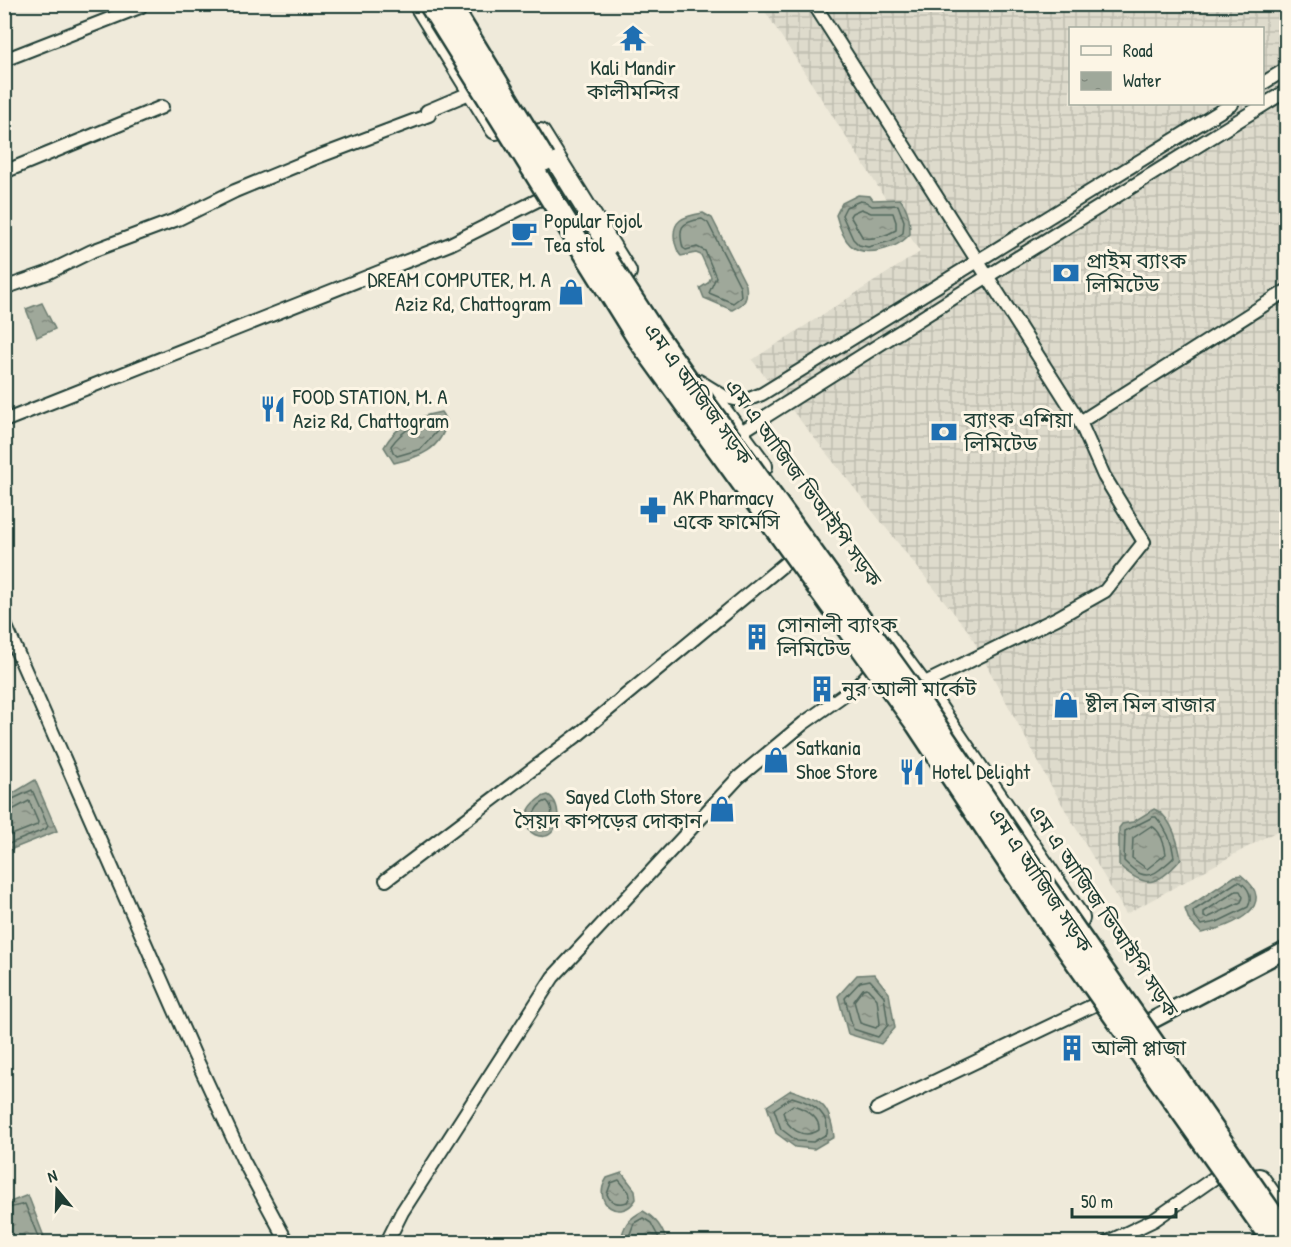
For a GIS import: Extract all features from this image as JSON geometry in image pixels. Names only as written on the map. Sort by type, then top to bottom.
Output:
[{"type":"highway","points":[[430,4],[638,338],[910,715],[1050,924],[1274,1242]]},
{"type":"highway","points":[[449,4],[652,330],[910,688],[1024,857],[1287,1235]]},
{"type":"main road","name":"এম এ আজিজ সড়ক","points":[[418,4],[617,323],[870,672],[996,860],[1263,1242]]},
{"type":"main road","name":"এম এ আজিজ ভিআইপি সড়ক","points":[[459,4],[650,310],[699,381],[921,685],[1149,1021],[1287,1216]]},
{"type":"street","points":[[814,4],[1080,422],[1104,476],[1144,543],[1105,591],[1057,618],[921,685]]},
{"type":"street","points":[[4,60],[140,6]]},
{"type":"street","points":[[1264,83],[1287,69]]},
{"type":"street","points":[[711,453],[988,276],[1287,91]]},
{"type":"street","points":[[4,288],[47,273],[84,254],[178,219],[235,191],[305,162],[429,115],[428,111],[472,92]]},
{"type":"street","points":[[699,381],[725,397],[744,401],[762,394],[1230,105]]},
{"type":"street","points":[[4,172],[162,107]]},
{"type":"street","points":[[4,421],[450,244],[540,199]]},
{"type":"street","points":[[1080,422],[1287,291]]},
{"type":"street","points":[[386,880],[579,734],[788,561]]},
{"type":"street","points":[[4,622],[194,1054],[243,1160],[287,1242]]},
{"type":"street","points":[[387,1242],[402,1212],[553,977],[739,777],[804,723],[859,684],[870,672]]},
{"type":"street","points":[[1119,1038],[1287,950]]},
{"type":"street","points":[[877,1109],[1096,1004]]},
{"type":"street","points":[[1108,1242],[1154,1220],[1217,1176]]},
{"type":"shaded area","points":[[761,5],[1286,5],[1286,826],[1126,914],[1049,782],[969,632],[752,360],[920,252]]},
{"type":"water","points":[[858,195],[870,196],[873,200],[900,199],[908,216],[910,234],[897,245],[871,252],[856,249],[850,245],[836,215],[842,203]]},
{"type":"water","points":[[703,213],[712,218],[746,285],[745,300],[732,310],[704,298],[700,288],[708,283],[711,277],[701,255],[696,253],[681,256],[675,243],[675,229],[680,220]]},
{"type":"water","points":[[42,303],[55,329],[37,337],[26,309]]},
{"type":"water","points":[[441,412],[447,421],[440,439],[421,455],[394,463],[384,447],[389,439],[401,427],[415,419]]},
{"type":"water","points":[[35,780],[57,831],[5,852],[5,798]]},
{"type":"water","points":[[548,795],[556,805],[557,820],[552,833],[539,836],[527,828],[527,815],[535,802]]},
{"type":"water","points":[[1154,809],[1170,823],[1181,859],[1165,875],[1151,882],[1136,878],[1119,865],[1119,828],[1122,824],[1133,822]]},
{"type":"water","points":[[1241,875],[1252,886],[1256,897],[1254,906],[1237,920],[1201,933],[1189,920],[1185,909],[1235,876]]},
{"type":"water","points":[[874,974],[889,993],[895,1028],[881,1044],[848,1034],[838,996],[857,975]]},
{"type":"water","points":[[791,1090],[822,1105],[830,1117],[834,1137],[814,1149],[795,1147],[776,1133],[767,1106]]},
{"type":"water","points":[[622,1173],[635,1190],[636,1199],[623,1210],[616,1210],[605,1202],[602,1196],[603,1187],[607,1178]]},
{"type":"water","points":[[28,1195],[46,1242],[5,1242],[5,1204]]},
{"type":"water","points":[[643,1211],[658,1224],[667,1242],[621,1242],[627,1223]]},
{"type":"place","name":"Kali Mandir কালীমন্দির","points":[[633,38]]},
{"type":"place","name":"Popular Fojol Tea stol","points":[[524,233]]},
{"type":"place","name":"প্রাইম ব্যাংক লিমিটেড","points":[[1066,273]]},
{"type":"place","name":"DREAM COMPUTER, M. A Aziz Rd, Chattogram","points":[[571,292]]},
{"type":"place","name":"FOOD STATION, M. A Aziz Rd, Chattogram","points":[[273,409]]},
{"type":"place","name":"ব্যাংক এশিয়া লিমিটেড","points":[[944,432]]},
{"type":"place","name":"AK Pharmacy একে ফার্মেসি","points":[[653,510]]},
{"type":"place","name":"সোনালী ব্যাংক লিমিটেড","points":[[757,637]]},
{"type":"place","name":"নুর আলী মার্কেট","points":[[822,689]]},
{"type":"place","name":"ষ্টীল মিল বাজার","points":[[1066,705]]},
{"type":"place","name":"Satkania Shoe Store","points":[[776,760]]},
{"type":"place","name":"Hotel Delight","points":[[912,772]]},
{"type":"place","name":"Sayed Cloth Store সৈয়দ কাপড়ের দোকান","points":[[722,809]]},
{"type":"place","name":"আলী প্লাজা","points":[[1072,1048]]}]
